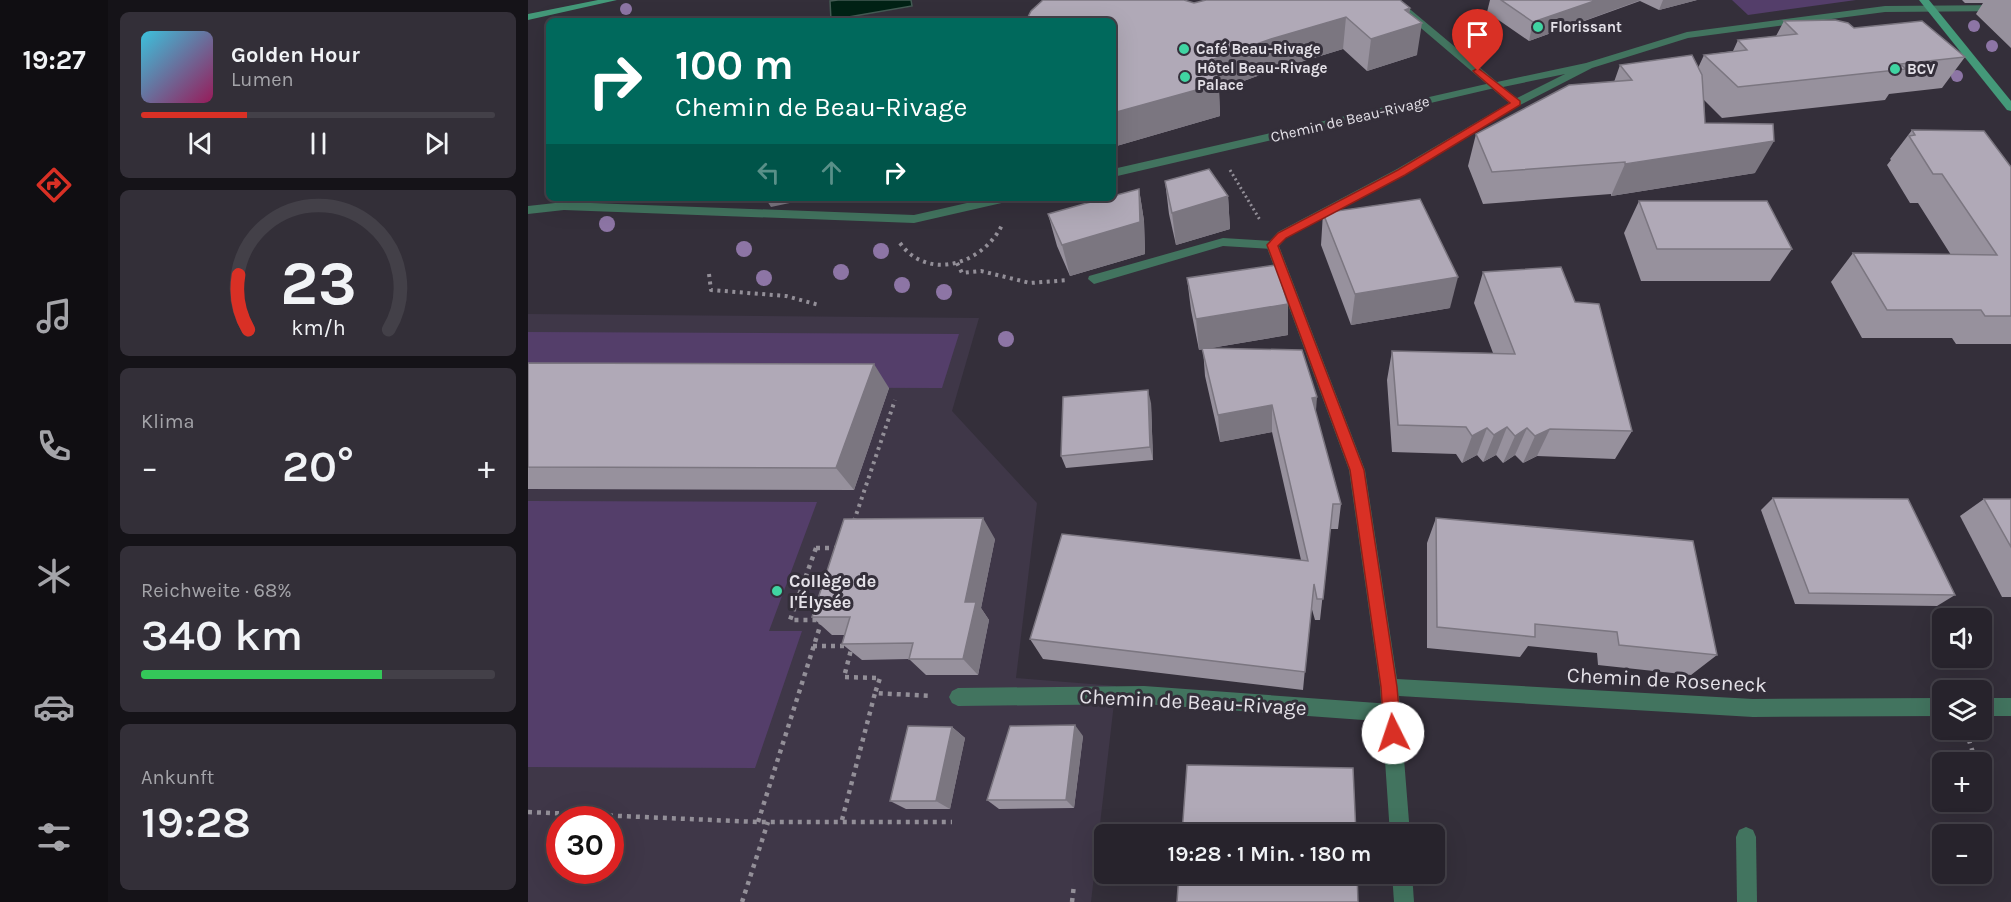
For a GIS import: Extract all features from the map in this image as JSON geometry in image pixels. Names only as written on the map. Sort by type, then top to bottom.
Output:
[{"type":"main road","points":[[528,17],[612,0]]},
{"type":"main road","points":[[1924,0],[2011,108]]},
{"type":"street","points":[[1393,0],[1516,103]]},
{"type":"street","name":"Chemin de Beau-Rivage","points":[[1116,172],[1588,66],[1687,35],[1885,9],[1934,11],[2011,8]]},
{"type":"street","name":"Chemin de Beau-Rivage","points":[[1272,245],[1282,235],[1374,187],[1516,103],[1588,66]]},
{"type":"street","points":[[528,210],[564,206],[914,219],[993,201]]},
{"type":"street","points":[[1094,279],[1223,242],[1272,245],[1357,470],[1389,687],[1399,824]]},
{"type":"street","name":"Chemin de Roseneck","points":[[1389,687],[1753,708],[1932,707]]},
{"type":"street","name":"Chemin de Beau-Rivage","points":[[958,697],[1144,695],[1391,713]]},
{"type":"street","points":[[1992,707],[2011,707]]},
{"type":"street","points":[[1746,837],[1748,902]]},
{"type":"street","points":[[1403,884],[1404,902]]},
{"type":"path","points":[[1239,184],[1257,213]]},
{"type":"path","points":[[899,234],[900,245],[908,256],[921,262],[939,265],[975,256],[990,246],[999,235],[1002,223]]},
{"type":"path","points":[[957,262],[962,273],[981,271],[1030,283],[1094,279]]},
{"type":"path","points":[[709,274],[711,290],[786,296],[819,305]]},
{"type":"path","points":[[851,531],[895,400]]},
{"type":"path","points":[[822,620],[790,620],[816,548],[849,548]]},
{"type":"path","points":[[758,822],[823,614]]},
{"type":"path","points":[[813,646],[852,646],[844,677],[880,678],[842,820]]},
{"type":"path","points":[[875,693],[958,697]]},
{"type":"path","points":[[528,812],[758,822],[842,820],[952,822]]},
{"type":"path","points":[[742,902],[768,822]]},
{"type":"path","points":[[1072,902],[1074,885]]},
{"type":"shaded area","points":[[911,0],[912,6],[831,18],[830,1]]},
{"type":"shaded area","points":[[1732,0],[1856,0],[1748,15]]},
{"type":"shaded area","name":"Collège de l'Élysée","points":[[528,314],[979,318],[952,411],[1037,503],[1016,678],[1116,686],[1100,824],[1094,824],[1094,876],[1091,902],[528,902]]},
{"type":"shaded area","points":[[528,332],[959,334],[942,388],[528,387]]},
{"type":"shaded area","points":[[528,501],[817,502],[769,631],[802,631],[755,768],[528,767]]},
{"type":"building","points":[[1043,0],[1184,0],[1194,3],[1206,0],[1400,0],[1410,8],[1405,10],[1422,23],[1371,39],[1346,17],[1211,60],[1218,84],[1116,112],[1116,18],[1028,18],[1031,11]]},
{"type":"building","points":[[1501,0],[1597,0],[1533,22]]},
{"type":"building","points":[[1835,20],[1848,23],[1854,28],[1922,21],[1965,57],[1900,64],[1906,69],[1738,87],[1704,55],[1747,50],[1738,40],[1797,34],[1784,21]]},
{"type":"building","points":[[1692,55],[1702,75],[1705,123],[1773,124],[1774,141],[1625,164],[1625,162],[1492,172],[1476,134],[1569,85],[1632,80],[1620,65]]},
{"type":"building","points":[[1912,130],[1984,131],[2011,167],[2011,316],[1985,316],[1981,310],[1887,310],[1853,253],[1997,255],[1942,174],[1933,174],[1909,136],[1915,135]]},
{"type":"building","points":[[1209,169],[1228,196],[1172,213],[1165,181]]},
{"type":"building","points":[[1139,189],[1140,222],[1062,245],[1048,214],[1094,201],[1116,201],[1116,195]]},
{"type":"building","points":[[1420,199],[1458,277],[1355,294],[1323,213]]},
{"type":"building","points":[[1639,201],[1767,201],[1792,249],[1657,249]]},
{"type":"building","points":[[1276,265],[1288,304],[1196,319],[1187,278]]},
{"type":"building","points":[[1561,267],[1575,302],[1599,304],[1632,431],[1550,429],[1535,436],[1527,428],[1515,436],[1507,427],[1494,435],[1487,428],[1472,436],[1466,427],[1398,425],[1392,351],[1515,354],[1483,272]]},
{"type":"building","points":[[1202,348],[1302,350],[1317,397],[1312,398],[1341,504],[1333,504],[1323,599],[1317,599],[1314,584],[1305,672],[1030,639],[1062,534],[1308,561],[1272,405],[1218,415]]},
{"type":"building","points":[[528,363],[874,364],[836,468],[528,467]]},
{"type":"building","points":[[1148,390],[1150,447],[1061,456],[1063,397]]},
{"type":"building","points":[[1773,498],[1908,499],[1955,595],[1809,593]]},
{"type":"building","points":[[1984,499],[2011,499],[2011,547]]},
{"type":"building","points":[[983,518],[965,602],[976,602],[963,659],[909,659],[913,643],[842,644],[850,617],[812,617],[844,519]]},
{"type":"building","points":[[1436,518],[1693,541],[1717,655],[1619,645],[1617,632],[1535,624],[1535,637],[1437,627]]},
{"type":"building","points":[[1075,725],[1066,800],[987,800],[1010,726]]},
{"type":"building","points":[[908,726],[952,727],[936,801],[890,801]]},
{"type":"building","points":[[1187,765],[1353,768],[1356,824],[1183,824]]},
{"type":"building","points":[[1178,884],[1357,884],[1358,902],[1177,902]]},
{"type":"place","name":"Florissant","points":[[1538,27]]},
{"type":"place","name":"Café Beau-Rivage","points":[[1184,49]]},
{"type":"place","name":"BCV","points":[[1895,69]]},
{"type":"place","name":"Hôtel Beau-Rivage Palace","points":[[1185,77]]},
{"type":"place","name":"Collège de l'Élysée","points":[[777,591]]},
{"type":"route","points":[[1393,733],[1389,687],[1357,470],[1272,245],[1282,235],[1401,172],[1516,103],[1478,71]]}]
